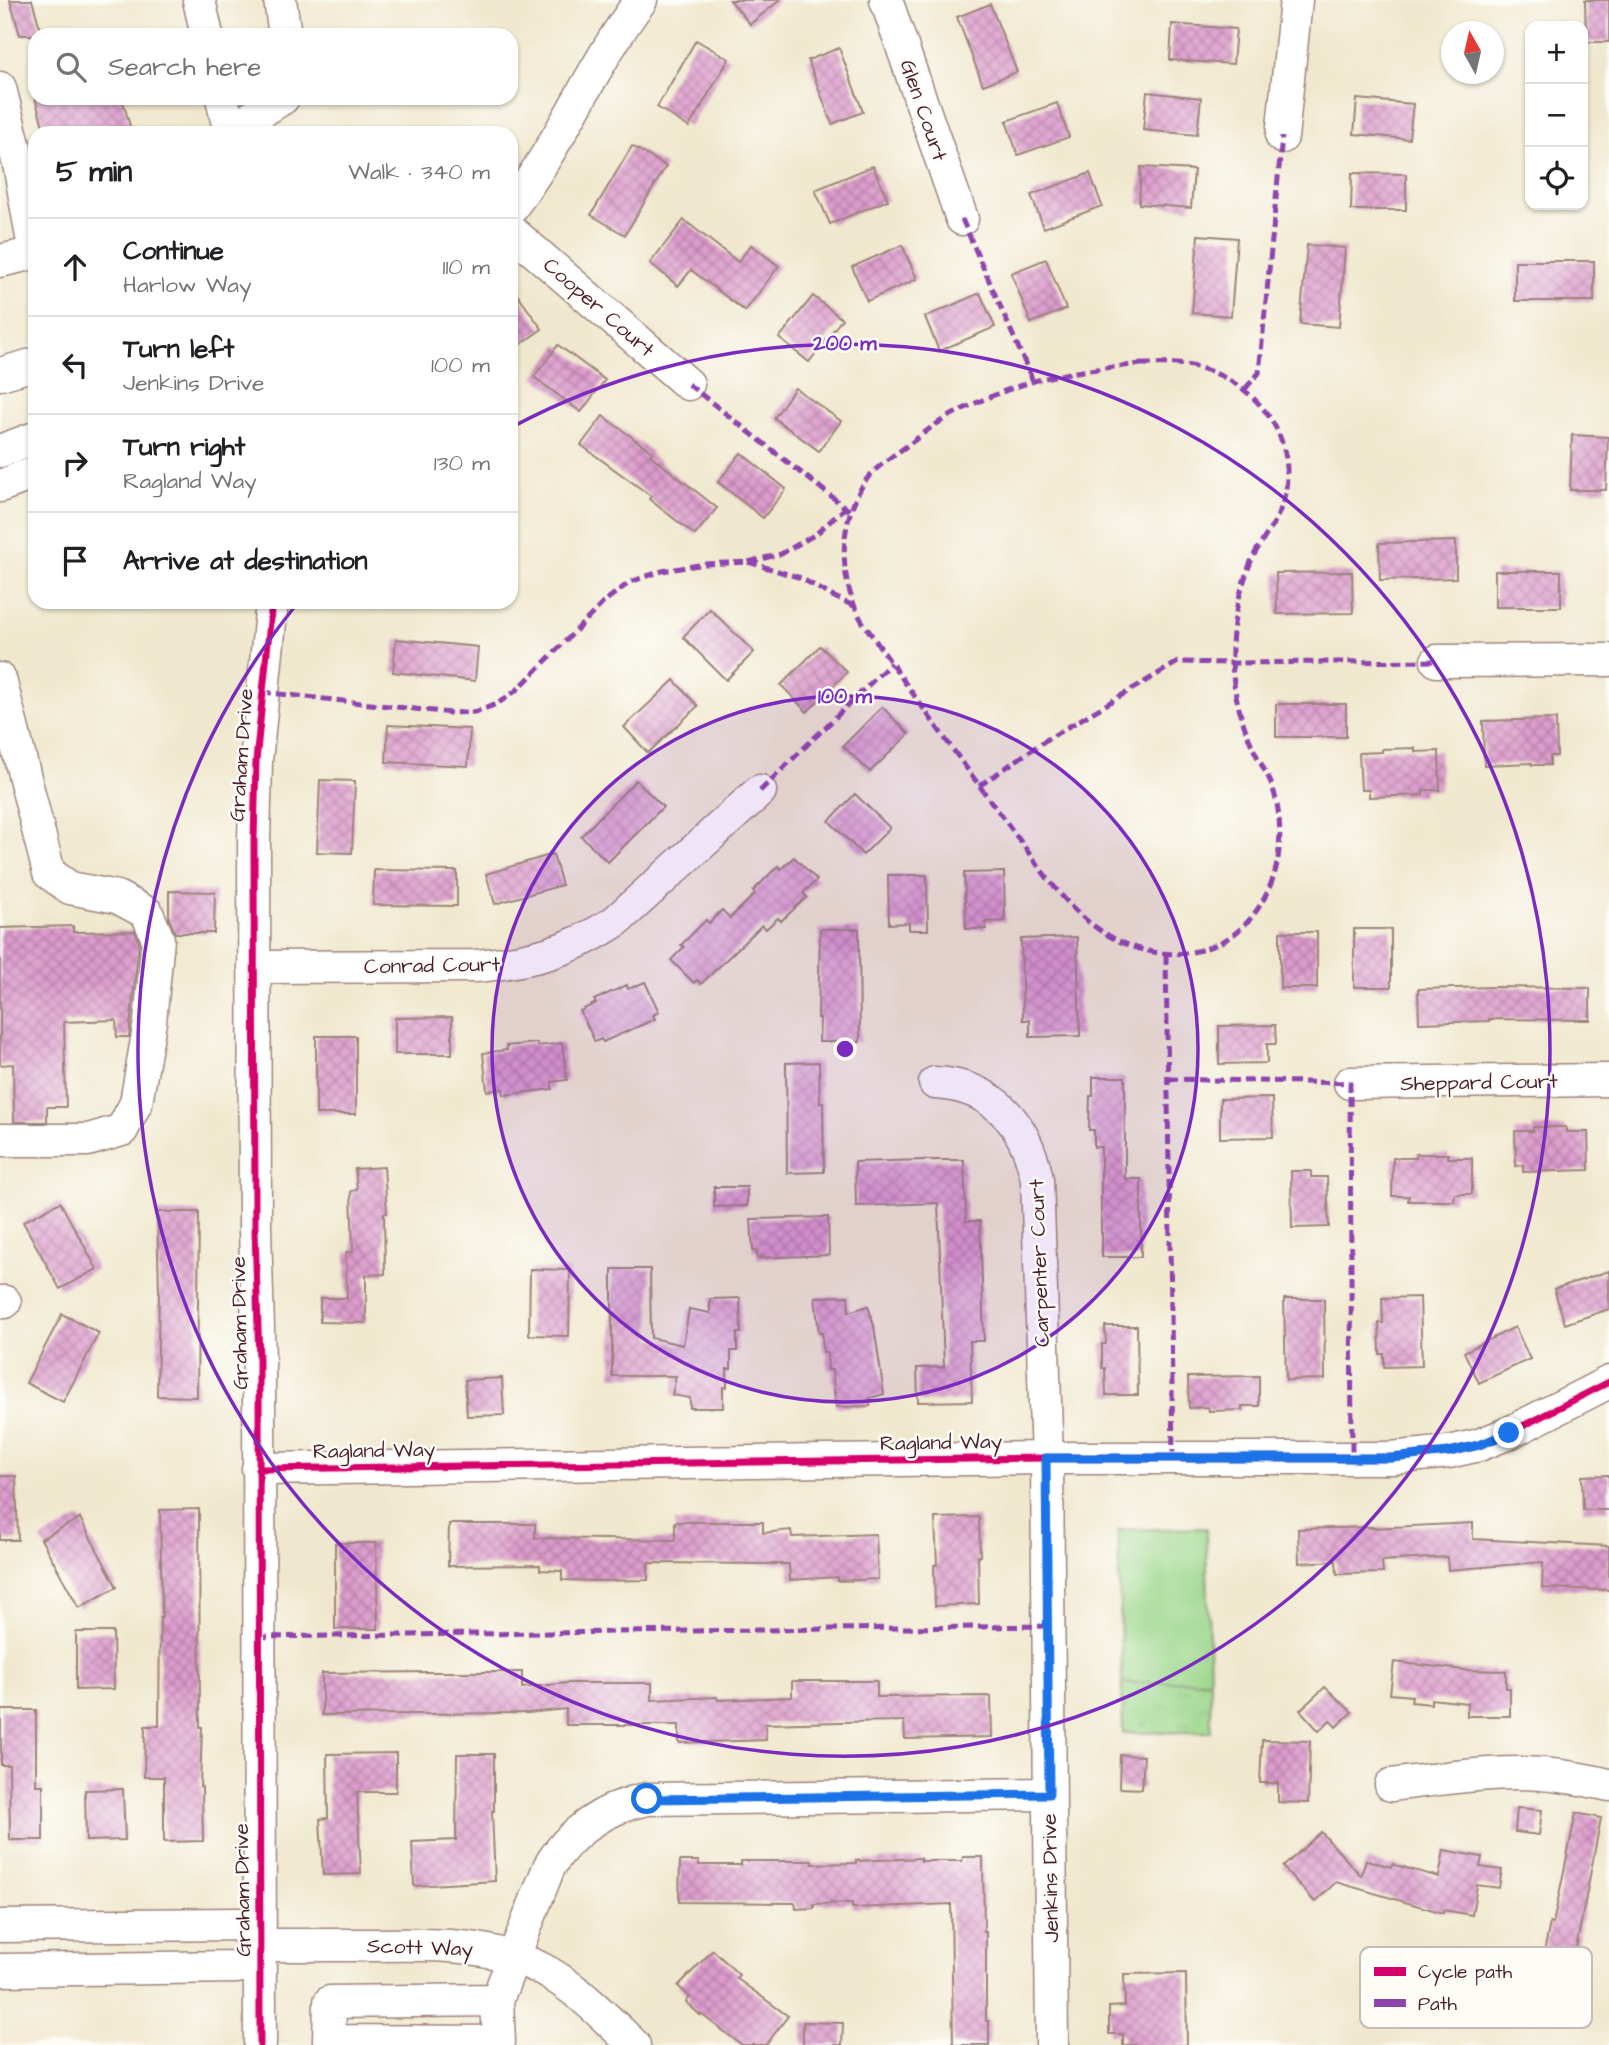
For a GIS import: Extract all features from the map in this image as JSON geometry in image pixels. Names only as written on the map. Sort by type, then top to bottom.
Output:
[{"type":"street","points":[[199,0],[205,28]]},
{"type":"street","points":[[280,0],[284,28]]},
{"type":"street","points":[[518,199],[641,0]]},
{"type":"street","name":"Glen Court","points":[[886,0],[962,219]]},
{"type":"street","points":[[1282,137],[1296,0]]},
{"type":"street","points":[[224,105],[229,126]]},
{"type":"street","points":[[239,126],[272,105]]},
{"type":"street","points":[[2,107],[11,185],[28,233]]},
{"type":"street","name":"Cooper Court","points":[[518,237],[688,384]]},
{"type":"street","points":[[0,261],[28,255]]},
{"type":"street","points":[[2,369],[28,365]]},
{"type":"street","points":[[0,452],[28,441]]},
{"type":"street","points":[[0,486],[28,476]]},
{"type":"street","name":"Graham Drive","points":[[260,2045],[254,841],[256,761],[271,609]]},
{"type":"street","points":[[1437,661],[1609,660]]},
{"type":"street","points":[[0,679],[49,873],[70,888],[117,897],[147,913],[158,939],[150,1022],[136,1103],[122,1130],[88,1140],[0,1140]]},
{"type":"street","name":"Conrad Court","points":[[254,967],[475,966],[537,958],[566,949],[616,921],[760,791]]},
{"type":"street","name":"Sheppard Court","points":[[1350,1083],[1609,1080]]},
{"type":"street","name":"Carpenter Court","points":[[935,1083],[968,1089],[1001,1107],[1014,1121],[1033,1156],[1037,1179],[1046,1458]]},
{"type":"street","name":"Ragland Way","points":[[258,1469],[1046,1458],[1391,1458],[1449,1452],[1479,1445],[1509,1433],[1609,1382]]},
{"type":"street","name":"Jenkins Drive","points":[[1046,1458],[1052,2045]]},
{"type":"street","points":[[1391,1785],[1473,1775],[1519,1773],[1565,1777],[1609,1785]]},
{"type":"street","points":[[497,2000],[330,2002],[329,2041],[499,2042],[497,2000],[549,1867],[560,1849],[591,1821],[628,1802],[647,1799],[1049,1794]]},
{"type":"street","points":[[0,1926],[239,1924],[260,1945],[238,1967],[0,1970]]},
{"type":"street","points":[[36,1926],[37,1969]]},
{"type":"street","name":"Scott Way","points":[[260,1945],[448,1945],[515,1958],[570,1986],[634,2045]]},
{"type":"green space","points":[[1206,1528],[1210,1681],[1122,1683],[1118,1530]]},
{"type":"green space","points":[[1210,1681],[1211,1732],[1123,1733],[1122,1683]]},
{"type":"building","points":[[10,0],[32,0],[40,28],[28,28],[28,35],[20,35]]},
{"type":"building","points":[[730,0],[780,0],[750,24]]},
{"type":"building","points":[[1585,0],[1609,0],[1609,42],[1588,42],[1588,21],[1586,21]]},
{"type":"building","points":[[990,4],[1017,72],[983,85],[957,17]]},
{"type":"building","points":[[1172,24],[1236,29],[1233,64],[1170,60]]},
{"type":"building","points":[[696,40],[729,59],[689,127],[657,107]]},
{"type":"building","points":[[839,48],[863,112],[832,124],[808,60]]},
{"type":"building","points":[[1147,92],[1201,98],[1197,135],[1143,130]]},
{"type":"building","points":[[1357,99],[1413,104],[1409,139],[1354,134]]},
{"type":"building","points":[[1057,103],[1069,137],[1018,155],[1006,121]]},
{"type":"building","points":[[37,105],[124,105],[130,126],[43,126]]},
{"type":"building","points":[[632,146],[666,166],[625,235],[591,215]]},
{"type":"building","points":[[873,166],[888,200],[830,224],[815,190]]},
{"type":"building","points":[[1141,167],[1194,170],[1191,208],[1139,204]]},
{"type":"building","points":[[1090,173],[1102,206],[1044,228],[1031,195]]},
{"type":"building","points":[[1352,173],[1406,174],[1406,210],[1351,210]]},
{"type":"building","points":[[684,220],[738,262],[751,245],[779,266],[745,311],[691,270],[678,286],[650,263]]},
{"type":"building","points":[[1198,235],[1237,238],[1231,316],[1192,313]]},
{"type":"building","points":[[902,245],[917,279],[867,301],[852,267]]},
{"type":"building","points":[[1307,245],[1345,248],[1339,327],[1300,324]]},
{"type":"building","points":[[1046,259],[1066,309],[1031,323],[1011,273]]},
{"type":"building","points":[[1515,261],[1594,261],[1594,301],[1515,301]]},
{"type":"building","points":[[980,293],[995,327],[939,351],[925,317]]},
{"type":"building","points":[[518,296],[542,329],[518,346]]},
{"type":"building","points":[[813,296],[842,319],[809,362],[779,338]]},
{"type":"building","points":[[558,345],[605,380],[581,412],[534,377]]},
{"type":"building","points":[[795,388],[841,421],[819,451],[774,418]]},
{"type":"building","points":[[603,416],[652,452],[650,455],[717,508],[695,535],[649,499],[651,496],[581,445]]},
{"type":"building","points":[[1572,435],[1608,437],[1606,490],[1570,490]]},
{"type":"building","points":[[741,453],[786,489],[763,518],[718,482]]},
{"type":"building","points":[[1456,541],[1456,578],[1380,580],[1379,543]]},
{"type":"building","points":[[1495,571],[1561,571],[1561,607],[1495,607]]},
{"type":"building","points":[[1352,572],[1353,613],[1277,614],[1276,573]]},
{"type":"building","points":[[710,609],[754,652],[726,680],[683,637]]},
{"type":"building","points":[[396,639],[478,647],[475,681],[393,672]]},
{"type":"building","points":[[820,646],[847,672],[807,712],[781,685]]},
{"type":"building","points":[[674,680],[698,706],[648,753],[624,727]]},
{"type":"building","points":[[1276,704],[1346,704],[1346,737],[1276,737]]},
{"type":"building","points":[[882,707],[909,734],[870,772],[843,746]]},
{"type":"building","points":[[1556,719],[1557,756],[1550,756],[1550,765],[1484,765],[1483,721]]},
{"type":"building","points":[[388,725],[470,729],[468,766],[386,762]]},
{"type":"building","points":[[1415,748],[1415,752],[1439,751],[1440,790],[1423,790],[1423,795],[1369,797],[1369,790],[1361,790],[1359,753]]},
{"type":"building","points":[[320,780],[355,781],[352,853],[317,852]]},
{"type":"building","points":[[636,780],[663,807],[608,862],[581,836]]},
{"type":"building","points":[[855,794],[890,828],[863,855],[829,821]]},
{"type":"building","points":[[553,854],[562,885],[495,904],[486,874]]},
{"type":"building","points":[[794,857],[817,880],[803,893],[807,897],[781,921],[778,918],[766,929],[762,925],[701,984],[697,980],[694,983],[671,960],[684,947],[681,945],[706,920],[709,923],[722,910],[730,918],[778,866],[781,869]]},
{"type":"building","points":[[374,870],[457,871],[457,906],[373,905]]},
{"type":"building","points":[[1004,872],[1005,921],[985,922],[986,929],[966,929],[964,873]]},
{"type":"building","points":[[888,875],[927,875],[928,930],[909,930],[909,923],[889,924]]},
{"type":"building","points":[[169,891],[215,892],[214,933],[175,933],[169,918]]},
{"type":"building","points":[[73,926],[73,932],[135,931],[139,942],[129,1037],[117,1037],[116,1020],[64,1022],[66,1107],[47,1107],[47,1122],[14,1122],[13,1064],[0,1065],[0,928]]},
{"type":"building","points":[[820,929],[859,929],[860,1042],[819,1042]]},
{"type":"building","points":[[1354,929],[1391,929],[1391,987],[1354,987]]},
{"type":"building","points":[[1280,932],[1317,932],[1317,988],[1280,988]]},
{"type":"building","points":[[1077,937],[1080,1036],[1030,1037],[1030,1020],[1023,1020],[1021,939]]},
{"type":"building","points":[[645,982],[659,1012],[653,1015],[655,1019],[603,1042],[601,1039],[595,1042],[580,1011],[596,1003],[594,1000],[627,985],[628,989]]},
{"type":"building","points":[[1590,988],[1590,1020],[1489,1019],[1419,1023],[1418,989]]},
{"type":"building","points":[[452,1017],[452,1054],[395,1054],[395,1018]]},
{"type":"building","points":[[1275,1025],[1276,1044],[1267,1044],[1267,1063],[1219,1064],[1219,1026]]},
{"type":"building","points":[[316,1036],[356,1036],[356,1114],[316,1114]]},
{"type":"building","points":[[537,1043],[538,1046],[562,1043],[567,1080],[552,1082],[552,1089],[504,1095],[503,1089],[487,1091],[483,1053],[507,1050],[506,1046]]},
{"type":"building","points":[[819,1062],[820,1103],[823,1102],[824,1172],[787,1173],[786,1063]]},
{"type":"building","points":[[1093,1077],[1125,1077],[1125,1179],[1141,1179],[1141,1257],[1102,1257],[1101,1147],[1094,1147],[1094,1130],[1089,1130]]},
{"type":"building","points":[[1272,1098],[1273,1137],[1220,1138],[1220,1099]]},
{"type":"building","points":[[1533,1127],[1566,1127],[1566,1132],[1588,1132],[1589,1170],[1523,1172],[1523,1165],[1516,1166],[1515,1131],[1533,1131]]},
{"type":"building","points":[[1416,1154],[1448,1154],[1448,1158],[1472,1158],[1472,1194],[1455,1194],[1454,1201],[1408,1201],[1409,1196],[1392,1196],[1393,1158],[1416,1158]]},
{"type":"building","points":[[964,1160],[966,1221],[980,1221],[984,1341],[970,1341],[972,1401],[918,1402],[917,1368],[944,1367],[938,1203],[856,1206],[855,1162]]},
{"type":"building","points":[[384,1167],[387,1213],[384,1213],[385,1274],[366,1275],[366,1323],[320,1322],[320,1298],[347,1298],[346,1252],[353,1252],[351,1191],[357,1190],[355,1169]]},
{"type":"building","points":[[1291,1171],[1311,1171],[1311,1177],[1327,1177],[1329,1227],[1292,1228]]},
{"type":"building","points":[[714,1187],[747,1187],[747,1206],[714,1207]]},
{"type":"building","points":[[60,1202],[97,1269],[60,1289],[23,1222]]},
{"type":"building","points":[[157,1212],[199,1212],[197,1397],[157,1396]]},
{"type":"building","points":[[828,1217],[829,1255],[757,1258],[757,1251],[753,1251],[751,1219]]},
{"type":"building","points":[[530,1269],[570,1270],[569,1336],[529,1335]]},
{"type":"building","points":[[612,1269],[650,1269],[651,1338],[683,1345],[689,1309],[710,1313],[710,1299],[740,1298],[741,1333],[737,1333],[737,1351],[731,1351],[727,1387],[723,1387],[723,1408],[690,1408],[690,1398],[672,1395],[676,1376],[612,1376]]},
{"type":"building","points":[[1609,1271],[1609,1309],[1565,1324],[1554,1289]]},
{"type":"building","points":[[848,1296],[849,1312],[868,1306],[874,1326],[884,1394],[870,1398],[870,1406],[836,1407],[832,1370],[828,1370],[827,1352],[823,1352],[822,1333],[819,1333],[815,1297]]},
{"type":"building","points":[[1420,1297],[1422,1366],[1384,1367],[1384,1354],[1380,1354],[1379,1323],[1383,1323],[1382,1298]]},
{"type":"building","points":[[1284,1299],[1324,1299],[1325,1379],[1286,1380]]},
{"type":"building","points":[[62,1314],[99,1333],[63,1402],[26,1383]]},
{"type":"building","points":[[1105,1326],[1137,1326],[1138,1395],[1106,1395],[1105,1368],[1102,1368],[1102,1344],[1106,1344]]},
{"type":"building","points":[[1515,1327],[1530,1359],[1479,1383],[1464,1352]]},
{"type":"building","points":[[1259,1376],[1259,1406],[1242,1406],[1242,1410],[1209,1411],[1208,1407],[1189,1408],[1188,1377]]},
{"type":"building","points":[[502,1378],[504,1415],[467,1416],[465,1380]]},
{"type":"building","points":[[1609,1475],[1609,1510],[1583,1510],[1582,1476]]},
{"type":"building","points":[[0,1476],[16,1476],[18,1540],[0,1540]]},
{"type":"building","points":[[199,1509],[202,1727],[200,1787],[203,1841],[164,1842],[164,1777],[144,1777],[145,1726],[159,1726],[162,1617],[160,1510]]},
{"type":"building","points":[[979,1517],[979,1604],[935,1606],[935,1518]]},
{"type":"building","points":[[80,1518],[117,1587],[79,1608],[41,1539]]},
{"type":"building","points":[[675,1522],[763,1522],[763,1533],[791,1530],[792,1537],[876,1534],[878,1579],[838,1581],[838,1577],[790,1580],[789,1564],[648,1563],[648,1580],[599,1581],[562,1580],[562,1571],[540,1570],[540,1565],[448,1566],[449,1524],[535,1524],[535,1538],[675,1540]]},
{"type":"building","points":[[1473,1523],[1473,1539],[1609,1546],[1609,1590],[1542,1588],[1543,1562],[1448,1570],[1447,1557],[1382,1561],[1383,1573],[1337,1574],[1336,1561],[1299,1563],[1298,1529]]},
{"type":"building","points":[[335,1543],[376,1543],[378,1629],[335,1629]]},
{"type":"building","points":[[76,1632],[113,1632],[114,1689],[76,1690]]},
{"type":"building","points":[[1394,1662],[1464,1670],[1506,1671],[1506,1688],[1510,1688],[1510,1716],[1467,1716],[1467,1703],[1431,1699],[1431,1704],[1411,1702],[1412,1696],[1390,1694]]},
{"type":"building","points":[[522,1672],[522,1688],[567,1683],[652,1683],[652,1700],[792,1697],[792,1681],[877,1681],[877,1697],[991,1696],[992,1737],[905,1739],[904,1721],[840,1722],[765,1724],[766,1740],[679,1743],[679,1725],[566,1725],[566,1709],[528,1713],[322,1715],[322,1673]]},
{"type":"building","points":[[1325,1687],[1352,1712],[1336,1727],[1330,1720],[1319,1731],[1300,1710]]},
{"type":"building","points":[[1,1710],[36,1710],[36,1785],[43,1785],[43,1840],[10,1840],[9,1765],[1,1765]]},
{"type":"building","points":[[1262,1740],[1310,1741],[1308,1803],[1278,1802],[1278,1783],[1260,1783]]},
{"type":"building","points":[[396,1753],[396,1792],[357,1792],[361,1874],[323,1875],[320,1819],[328,1818],[327,1754]]},
{"type":"building","points":[[457,1754],[494,1754],[492,1811],[495,1881],[414,1886],[412,1842],[456,1840]]},
{"type":"building","points":[[1120,1755],[1144,1756],[1142,1789],[1119,1788]]},
{"type":"building","points":[[123,1789],[125,1840],[86,1841],[85,1790]]},
{"type":"building","points":[[1517,1808],[1542,1810],[1539,1835],[1515,1832]]},
{"type":"building","points":[[1576,1813],[1601,1818],[1576,1947],[1545,1947],[1550,1923],[1553,1924]]},
{"type":"building","points":[[1321,1832],[1361,1876],[1366,1860],[1439,1877],[1444,1850],[1482,1857],[1480,1867],[1502,1870],[1499,1888],[1477,1885],[1472,1915],[1443,1910],[1443,1913],[1336,1882],[1315,1902],[1283,1867]]},
{"type":"building","points":[[963,1857],[983,1857],[986,2021],[989,2021],[989,2045],[953,2045],[951,1904],[852,1908],[852,1903],[814,1904],[814,1908],[796,1909],[795,1903],[679,1902],[680,1861],[699,1861],[699,1865],[741,1865],[741,1861],[812,1861],[812,1864],[921,1858],[921,1861],[962,1861]]},
{"type":"building","points":[[713,1950],[739,1975],[736,1978],[788,2016],[766,2045],[742,2045],[686,2002],[690,1997],[678,1986]]},
{"type":"building","points":[[1186,1973],[1187,2045],[1123,2045],[1123,2034],[1109,2034],[1109,2007],[1125,2006],[1124,1974]]},
{"type":"building","points":[[803,2022],[843,2023],[842,2045],[803,2045]]},
{"type":"marked path","points":[[1245,389],[1259,373],[1282,137]]},
{"type":"marked path","points":[[962,219],[1033,381]]},
{"type":"marked path","points":[[1142,364],[1181,364],[1203,369],[1234,383],[1260,404],[1270,418],[1286,456],[1285,495],[1273,524],[1253,557],[1242,587],[1232,648],[1234,684],[1245,729],[1276,799],[1280,833],[1277,864],[1268,890],[1254,915],[1223,941],[1189,953],[1154,952],[1121,942],[1090,923],[1056,889],[862,621],[854,605],[845,570],[844,552],[849,516],[864,483],[882,464],[938,423],[986,398],[1031,382],[1072,373],[1142,364]]},
{"type":"marked path","points":[[688,384],[850,511]]},
{"type":"marked path","points":[[262,692],[451,713],[475,712],[497,704],[517,690],[606,600],[630,582],[662,571],[705,564],[748,562],[781,554],[816,534],[846,507]]},
{"type":"marked path","points":[[748,562],[801,578],[854,606]]},
{"type":"marked path","points":[[979,786],[1046,740],[1178,662],[1437,661]]},
{"type":"marked path","points":[[760,791],[891,663]]},
{"type":"marked path","points":[[1166,955],[1173,1458]]},
{"type":"marked path","points":[[1168,1079],[1350,1083],[1352,1458]]},
{"type":"marked path","points":[[258,1637],[1048,1626]]},
{"type":"cycle path","points":[[260,2045],[259,1361],[255,1229],[254,841],[256,761],[271,609]]},
{"type":"cycle path","points":[[258,1469],[1047,1458],[1391,1458],[1449,1452],[1479,1445],[1509,1433],[1609,1382]]},
{"type":"route","points":[[647,1799],[1049,1794],[1046,1458],[1391,1458],[1449,1452],[1479,1445],[1509,1433]]}]
